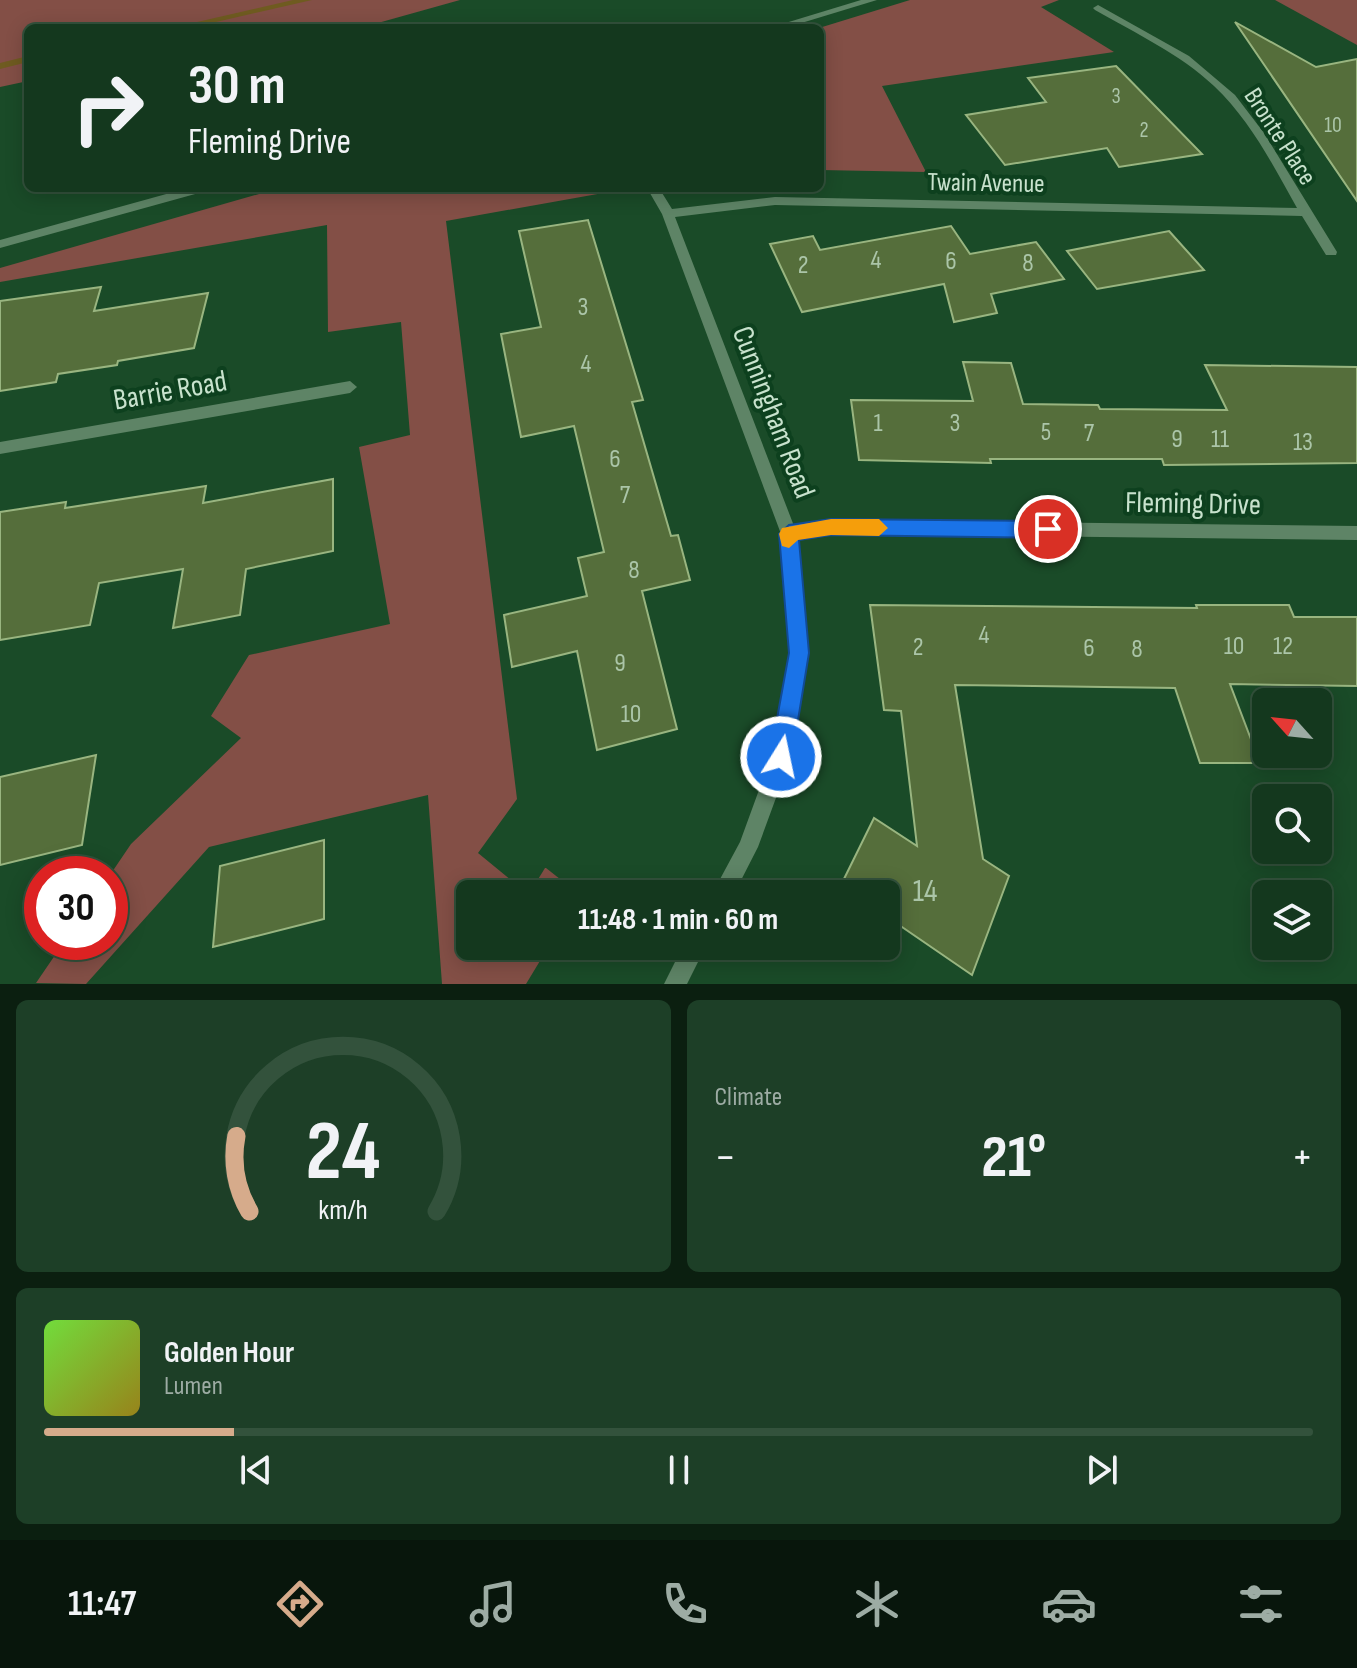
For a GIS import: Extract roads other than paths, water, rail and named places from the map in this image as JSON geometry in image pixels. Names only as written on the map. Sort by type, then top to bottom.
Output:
[{"type":"street","points":[[788,24],[872,0]]},
{"type":"street","name":"Bronte Place","points":[[1098,8],[1168,48],[1229,94],[1247,116],[1331,252]]},
{"type":"street","points":[[0,244],[188,192]]},
{"type":"street","name":"Cunningham Road","points":[[655,192],[668,214],[789,534],[799,653],[781,757],[748,847],[730,880]]},
{"type":"street","name":"Twain Avenue","points":[[668,214],[775,201],[1304,212]]},
{"type":"street","name":"Barrie Road","points":[[0,448],[350,387]]},
{"type":"street","name":"Fleming Drive","points":[[789,534],[831,527],[1357,533]]},
{"type":"street","points":[[675,984],[688,960]]},
{"type":"waterway","points":[[195,24],[307,0]]},
{"type":"waterway","points":[[0,66],[24,60]]}]
